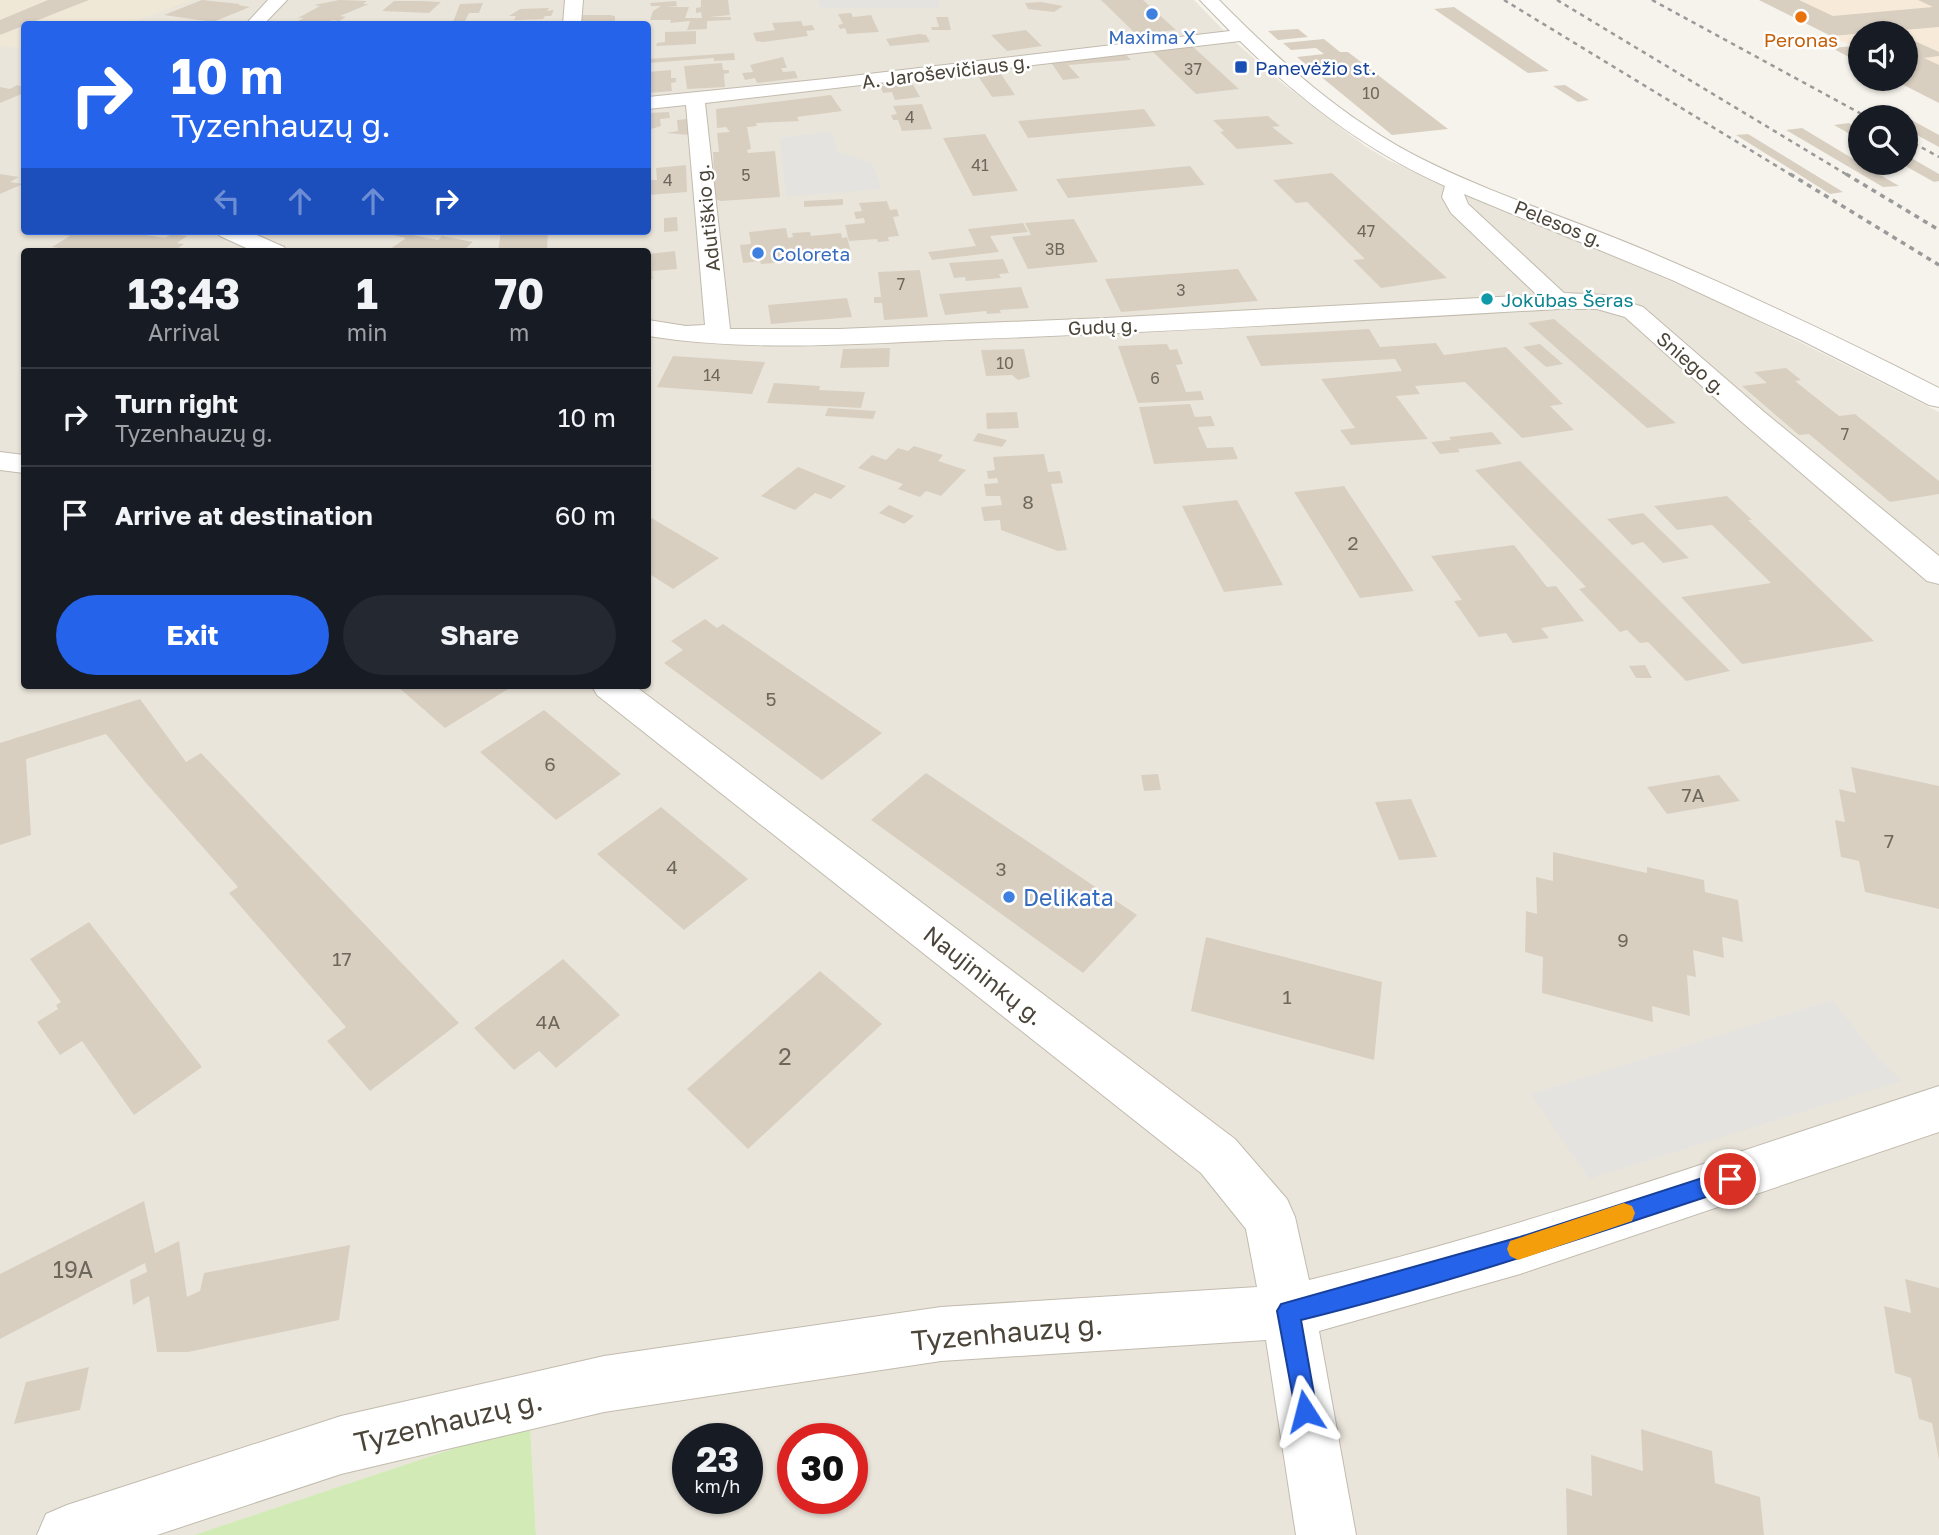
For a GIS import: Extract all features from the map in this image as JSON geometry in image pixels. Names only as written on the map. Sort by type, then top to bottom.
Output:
[{"type":"street","points":[[258,21],[278,0]]},
{"type":"street","points":[[572,21],[574,0]]},
{"type":"street","name":"Pelesos g.","points":[[1209,0],[1244,35],[1368,135],[1407,159],[1715,289],[1810,332],[1939,399]]},
{"type":"street","name":"A. Jaroševičiaus g.","points":[[651,103],[1244,35]]},
{"type":"street","name":"Adutiškio g.","points":[[695,99],[718,325],[714,337]]},
{"type":"street","points":[[1464,185],[1453,191],[1459,208],[1558,301]]},
{"type":"street","points":[[237,235],[266,248]]},
{"type":"street","name":"Sniego g.","points":[[1558,301],[1599,300],[1617,303],[1634,312],[1753,417],[1939,573]]},
{"type":"street","name":"Gudų g.","points":[[651,328],[714,337],[1059,329],[1558,301]]},
{"type":"street","points":[[0,461],[21,464]]},
{"type":"street","name":"Naujininkų g.","points":[[614,689],[1218,1156],[1269,1217],[1289,1311],[1326,1535]]},
{"type":"street","name":"Tyzenhauzų g.","points":[[68,1535],[341,1446],[604,1384],[942,1334],[1289,1311],[1375,1291],[1520,1248],[1939,1109]]},
{"type":"shaded area","points":[[0,0],[1194,0],[1233,40],[1282,83],[1365,146],[1388,160],[1726,305],[1939,412],[1939,1535],[536,1535],[530,1423],[194,1535],[0,1535]]},
{"type":"shaded area","points":[[0,0],[193,0],[134,21],[21,21],[21,48],[0,46]]},
{"type":"shaded area","points":[[817,0],[938,0],[940,8],[821,8]]},
{"type":"shaded area","points":[[1759,0],[1939,0],[1939,88],[1918,77],[1918,21],[1848,21],[1848,44]]},
{"type":"shaded area","points":[[832,131],[838,152],[872,163],[882,189],[786,197],[780,138]]},
{"type":"shaded area","points":[[1832,1000],[1881,1061],[1902,1081],[1589,1179],[1531,1094]]},
{"type":"green space","points":[[530,1423],[536,1535],[194,1535]]},
{"type":"building","points":[[48,0],[89,0],[36,21],[21,21],[21,27],[0,35],[0,20]]},
{"type":"building","points":[[202,0],[250,7],[215,21],[164,15]]},
{"type":"building","points":[[339,0],[367,1],[363,4],[369,4],[340,16],[346,17],[339,21],[298,21],[304,18],[298,18],[320,6],[314,5]]},
{"type":"building","points":[[701,0],[728,0],[730,15],[709,17],[731,17],[731,20],[707,21],[707,29],[687,30],[690,21],[670,23],[671,20],[650,20],[653,11],[661,6],[651,6],[650,3],[676,1],[677,6],[666,7],[689,7],[685,18],[702,18],[701,12],[696,13],[696,8],[701,7]]},
{"type":"building","points":[[1101,0],[1143,0],[1176,30],[1136,34]]},
{"type":"building","points":[[1759,0],[1799,0],[1833,16],[1933,7],[1918,0],[1939,0],[1939,27],[1918,29],[1918,21],[1848,21],[1848,35],[1831,36]]},
{"type":"building","points":[[394,1],[441,2],[429,13],[382,11]]},
{"type":"building","points":[[1041,2],[1063,6],[1054,12],[1028,9],[1025,3]]},
{"type":"building","points":[[483,3],[479,13],[469,13],[465,21],[453,21],[460,4]]},
{"type":"building","points":[[1454,7],[1549,71],[1528,73],[1434,9]]},
{"type":"building","points":[[549,8],[547,11],[554,10],[551,16],[545,16],[543,19],[514,20],[516,16],[509,16],[520,9]]},
{"type":"building","points":[[851,13],[853,17],[871,15],[879,32],[847,34],[845,28],[840,29],[838,25],[843,24],[838,14]]},
{"type":"building","points":[[581,15],[615,16],[615,21],[580,21]]},
{"type":"building","points":[[936,17],[948,17],[951,30],[932,30],[931,27],[939,27]]},
{"type":"building","points":[[801,21],[803,26],[812,25],[815,30],[806,31],[808,36],[763,42],[756,41],[753,33],[775,30],[772,23]]},
{"type":"building","points":[[1298,29],[1308,37],[1278,40],[1268,31]]},
{"type":"building","points":[[1026,30],[1042,46],[1007,51],[991,35]]},
{"type":"building","points":[[696,31],[696,44],[656,46],[657,43],[665,42],[665,32]]},
{"type":"building","points":[[926,35],[930,42],[890,46],[886,39]]},
{"type":"building","points":[[1324,39],[1340,52],[1348,52],[1448,129],[1392,135],[1297,57],[1324,54],[1316,48],[1291,50],[1283,43]]},
{"type":"building","points":[[1918,43],[1939,52],[1939,56],[1924,58],[1939,65],[1939,103],[1916,91],[1918,91]]},
{"type":"building","points":[[1190,44],[1239,89],[1196,94],[1149,48]]},
{"type":"building","points":[[1848,46],[1848,57],[1832,48]]},
{"type":"building","points":[[734,53],[735,60],[714,61],[714,58],[651,63],[651,59]]},
{"type":"building","points":[[1124,53],[1131,60],[1068,65],[1080,78],[1063,80],[1050,61]]},
{"type":"building","points":[[783,57],[787,68],[781,68],[783,72],[795,71],[798,78],[757,83],[755,78],[745,80],[742,73],[753,72],[750,65]]},
{"type":"building","points":[[722,63],[723,70],[729,70],[729,73],[724,74],[725,87],[687,89],[684,66]]},
{"type":"building","points":[[671,70],[671,78],[676,78],[676,82],[671,83],[672,91],[651,93],[651,72]]},
{"type":"building","points":[[1001,74],[1015,95],[992,97],[978,76]]},
{"type":"building","points":[[911,81],[920,97],[895,100],[892,92],[883,93],[880,86],[888,86],[887,83]]},
{"type":"building","points":[[17,85],[21,86],[21,94],[0,103],[0,87],[10,89]]},
{"type":"building","points":[[1565,85],[1589,100],[1578,102],[1553,86]]},
{"type":"building","points":[[831,95],[842,111],[797,117],[799,121],[756,123],[757,126],[747,127],[751,149],[747,150],[748,153],[775,151],[780,197],[721,201],[715,199],[713,152],[719,152],[717,133],[730,132],[726,127],[717,128],[716,109]]},
{"type":"building","points":[[922,104],[932,129],[902,131],[898,120],[893,120],[891,115],[897,114],[893,106]]},
{"type":"building","points":[[1144,109],[1156,126],[1028,138],[1018,121]]},
{"type":"building","points":[[669,112],[670,118],[660,119],[661,126],[651,129],[651,113]]},
{"type":"building","points":[[1268,116],[1280,126],[1272,127],[1294,144],[1237,149],[1220,132],[1224,131],[1213,120]]},
{"type":"building","points":[[687,119],[689,135],[666,133],[678,131],[677,120]]},
{"type":"building","points":[[1848,123],[1848,133],[1834,125]]},
{"type":"building","points":[[1918,124],[1939,135],[1939,147],[1918,136]]},
{"type":"building","points":[[1802,128],[1848,156],[1848,166],[1786,130]]},
{"type":"building","points":[[985,134],[1018,191],[973,196],[943,138]]},
{"type":"building","points":[[1748,134],[1843,192],[1830,194],[1736,135]]},
{"type":"building","points":[[1918,162],[1939,174],[1939,181],[1934,182],[1918,173]]},
{"type":"building","points":[[686,165],[687,192],[651,195],[651,180],[657,180],[656,168]]},
{"type":"building","points":[[1190,166],[1205,185],[1068,198],[1056,179]]},
{"type":"building","points":[[1332,173],[1447,278],[1381,288],[1353,260],[1365,259],[1307,202],[1296,203],[1273,180]]},
{"type":"building","points":[[0,174],[19,177],[10,182],[21,185],[0,194]]},
{"type":"building","points":[[1863,175],[1881,175],[1899,186],[1883,187]]},
{"type":"building","points":[[843,199],[843,205],[804,207],[804,201]]},
{"type":"building","points":[[887,201],[890,210],[897,209],[899,216],[893,217],[899,236],[888,237],[889,241],[849,241],[845,225],[865,223],[864,218],[856,219],[854,212],[862,211],[859,203]]},
{"type":"building","points":[[677,217],[678,231],[664,232],[664,218]]},
{"type":"building","points":[[1074,219],[1098,262],[1028,269],[1012,237],[1031,235],[1025,223]]},
{"type":"building","points":[[1023,223],[1028,232],[990,236],[999,252],[932,260],[928,252],[976,246],[968,229]]},
{"type":"building","points":[[786,228],[788,238],[793,237],[792,233],[810,232],[811,236],[841,233],[842,238],[847,237],[851,252],[826,255],[826,258],[743,263],[740,245],[751,244],[749,232]]},
{"type":"building","points":[[63,235],[146,235],[165,238],[170,235],[187,236],[177,243],[184,244],[178,248],[52,247],[70,236]]},
{"type":"building","points":[[393,235],[413,235],[438,240],[442,236],[473,242],[466,248],[392,248],[406,238]]},
{"type":"building","points":[[500,235],[548,235],[547,248],[499,248]]},
{"type":"building","points":[[675,251],[677,269],[652,271],[651,279],[651,254]]},
{"type":"building","points":[[1003,259],[1009,273],[999,274],[1001,278],[966,281],[965,277],[954,278],[949,263]]},
{"type":"building","points":[[1238,269],[1258,301],[1121,312],[1105,279]]},
{"type":"building","points":[[920,270],[928,317],[884,320],[882,303],[874,303],[874,297],[881,297],[878,272]]},
{"type":"building","points":[[1021,287],[1029,308],[1000,310],[1001,313],[987,314],[986,311],[945,315],[939,294]]},
{"type":"building","points":[[847,298],[852,317],[771,324],[768,305]]},
{"type":"building","points":[[1554,319],[1676,423],[1647,428],[1528,323]]},
{"type":"building","points":[[1369,329],[1380,347],[1436,343],[1444,355],[1506,347],[1563,404],[1550,406],[1574,430],[1522,438],[1465,382],[1415,386],[1420,394],[1396,396],[1428,439],[1351,445],[1340,430],[1355,428],[1321,379],[1402,371],[1395,359],[1261,366],[1246,336]]},
{"type":"building","points":[[1167,344],[1170,350],[1177,349],[1183,364],[1176,365],[1186,392],[1201,391],[1204,400],[1138,403],[1118,346]]},
{"type":"building","points":[[1540,344],[1563,364],[1546,367],[1523,347]]},
{"type":"building","points":[[890,348],[889,367],[840,368],[843,349]]},
{"type":"building","points":[[1024,349],[1030,377],[1018,380],[1012,375],[986,376],[981,350]]},
{"type":"building","points":[[673,356],[765,362],[752,394],[657,387]]},
{"type":"building","points":[[1786,368],[1801,380],[1795,381],[1839,416],[1855,414],[1939,481],[1939,494],[1890,502],[1809,434],[1799,435],[1742,386],[1767,383],[1754,372]]},
{"type":"building","points":[[774,383],[820,386],[819,390],[865,392],[861,408],[767,403]]},
{"type":"building","points":[[1190,404],[1195,417],[1211,416],[1215,426],[1198,427],[1207,448],[1233,447],[1238,459],[1154,464],[1139,407]]},
{"type":"building","points":[[828,408],[876,411],[873,419],[825,416]]},
{"type":"building","points":[[1017,412],[1019,428],[987,429],[986,413]]},
{"type":"building","points":[[1492,432],[1502,444],[1440,454],[1431,442],[1451,440],[1449,437]]},
{"type":"building","points":[[978,433],[1007,440],[1002,447],[973,441]]},
{"type":"building","points":[[914,446],[943,455],[938,461],[966,470],[941,496],[926,491],[920,497],[898,489],[903,484],[858,468],[872,455],[886,460],[898,448],[908,451]]},
{"type":"building","points":[[1044,454],[1048,472],[1060,471],[1063,483],[1051,484],[1067,550],[1058,551],[1001,530],[1000,520],[984,521],[981,507],[1002,505],[1000,496],[986,496],[984,484],[998,483],[997,478],[988,479],[987,471],[995,470],[993,457]]},
{"type":"building","points":[[1520,461],[1730,671],[1686,681],[1648,642],[1640,643],[1627,630],[1620,632],[1579,589],[1586,587],[1475,470]]},
{"type":"building","points":[[798,467],[846,486],[831,499],[815,493],[795,510],[761,496]]},
{"type":"building","points":[[1344,486],[1414,591],[1360,598],[1294,492]]},
{"type":"building","points":[[1727,496],[1752,520],[1748,520],[1874,641],[1742,664],[1681,597],[1771,583],[1712,525],[1677,530],[1654,506]]},
{"type":"building","points":[[1237,500],[1283,585],[1224,592],[1182,506]]},
{"type":"building","points":[[889,505],[914,516],[904,524],[879,513]]},
{"type":"building","points":[[1643,513],[1689,558],[1663,563],[1643,542],[1632,545],[1607,519]]},
{"type":"building","points":[[651,518],[719,558],[673,589],[651,575]]},
{"type":"building","points":[[1514,545],[1547,587],[1556,586],[1584,621],[1541,628],[1549,638],[1513,643],[1506,633],[1479,637],[1454,601],[1462,600],[1431,556]]},
{"type":"building","points":[[705,619],[717,628],[723,624],[882,733],[822,780],[664,663],[683,650],[671,641]]},
{"type":"building","points":[[1645,665],[1652,678],[1636,678],[1629,666]]},
{"type":"building","points":[[400,689],[508,689],[445,728]]},
{"type":"building","points":[[140,699],[186,762],[201,753],[459,1023],[370,1091],[327,1041],[346,1027],[229,893],[238,887],[106,734],[26,759],[31,835],[0,845],[0,743]]},
{"type":"building","points":[[544,710],[621,774],[556,820],[480,752]]},
{"type":"building","points":[[1851,767],[1939,786],[1939,909],[1865,892],[1859,861],[1841,857],[1835,820],[1845,822],[1839,789],[1856,793]]},
{"type":"building","points":[[926,773],[1137,915],[1083,973],[871,820]]},
{"type":"building","points":[[1158,774],[1161,790],[1144,791],[1141,775]]},
{"type":"building","points":[[1719,775],[1740,801],[1667,814],[1647,787]]},
{"type":"building","points":[[1411,799],[1437,857],[1399,860],[1375,802]]},
{"type":"building","points":[[661,807],[748,879],[684,930],[597,854]]},
{"type":"building","points":[[1553,852],[1647,873],[1647,867],[1704,880],[1705,892],[1738,900],[1743,942],[1722,937],[1724,958],[1693,950],[1696,977],[1687,975],[1690,1016],[1652,1006],[1653,1022],[1542,993],[1543,957],[1525,952],[1526,911],[1537,914],[1536,877],[1553,881]]},
{"type":"building","points":[[89,922],[202,1067],[134,1115],[82,1041],[60,1055],[37,1022],[58,1009],[56,1005],[61,1002],[30,959]]},
{"type":"building","points":[[1206,937],[1382,982],[1374,1060],[1191,1011]]},
{"type":"building","points":[[563,959],[620,1015],[556,1068],[539,1051],[514,1070],[474,1028]]},
{"type":"building","points":[[820,971],[882,1024],[748,1149],[687,1089]]},
{"type":"building","points":[[144,1201],[155,1253],[179,1241],[187,1297],[200,1291],[204,1273],[350,1245],[339,1320],[188,1352],[157,1352],[149,1296],[133,1305],[130,1280],[147,1272],[145,1263],[0,1339],[0,1274]]},
{"type":"building","points":[[1905,1279],[1939,1288],[1939,1460],[1932,1423],[1919,1419],[1911,1378],[1895,1373],[1884,1306],[1911,1313]]},
{"type":"building","points":[[89,1367],[80,1410],[14,1424],[26,1382]]},
{"type":"building","points":[[1641,1429],[1712,1451],[1715,1483],[1760,1497],[1764,1535],[1567,1535],[1566,1488],[1592,1496],[1591,1455],[1643,1471]]},
{"type":"railway","points":[[1504,0],[1793,176]]},
{"type":"railway","points":[[1557,0],[1849,176]]},
{"type":"railway","points":[[1652,0],[1848,107]]},
{"type":"railway","points":[[1918,146],[1939,157]]},
{"type":"railway","points":[[1790,174],[1939,265]]},
{"type":"railway","points":[[1846,174],[1939,230]]},
{"type":"slow traffic","points":[[1518,1249],[1624,1213]]},
{"type":"place","name":"Maxima X","points":[[1152,14]]},
{"type":"place","name":"Peronas","points":[[1801,17]]},
{"type":"place","name":"Panevėžio st.","points":[[1241,67]]},
{"type":"place","name":"Coloreta","points":[[758,253]]},
{"type":"place","name":"Jokūbas Šeras","points":[[1487,299]]},
{"type":"place","name":"Delikata","points":[[1009,897]]},
{"type":"route","points":[[1305,1411],[1289,1311],[1375,1291],[1520,1248],[1730,1179]]}]
